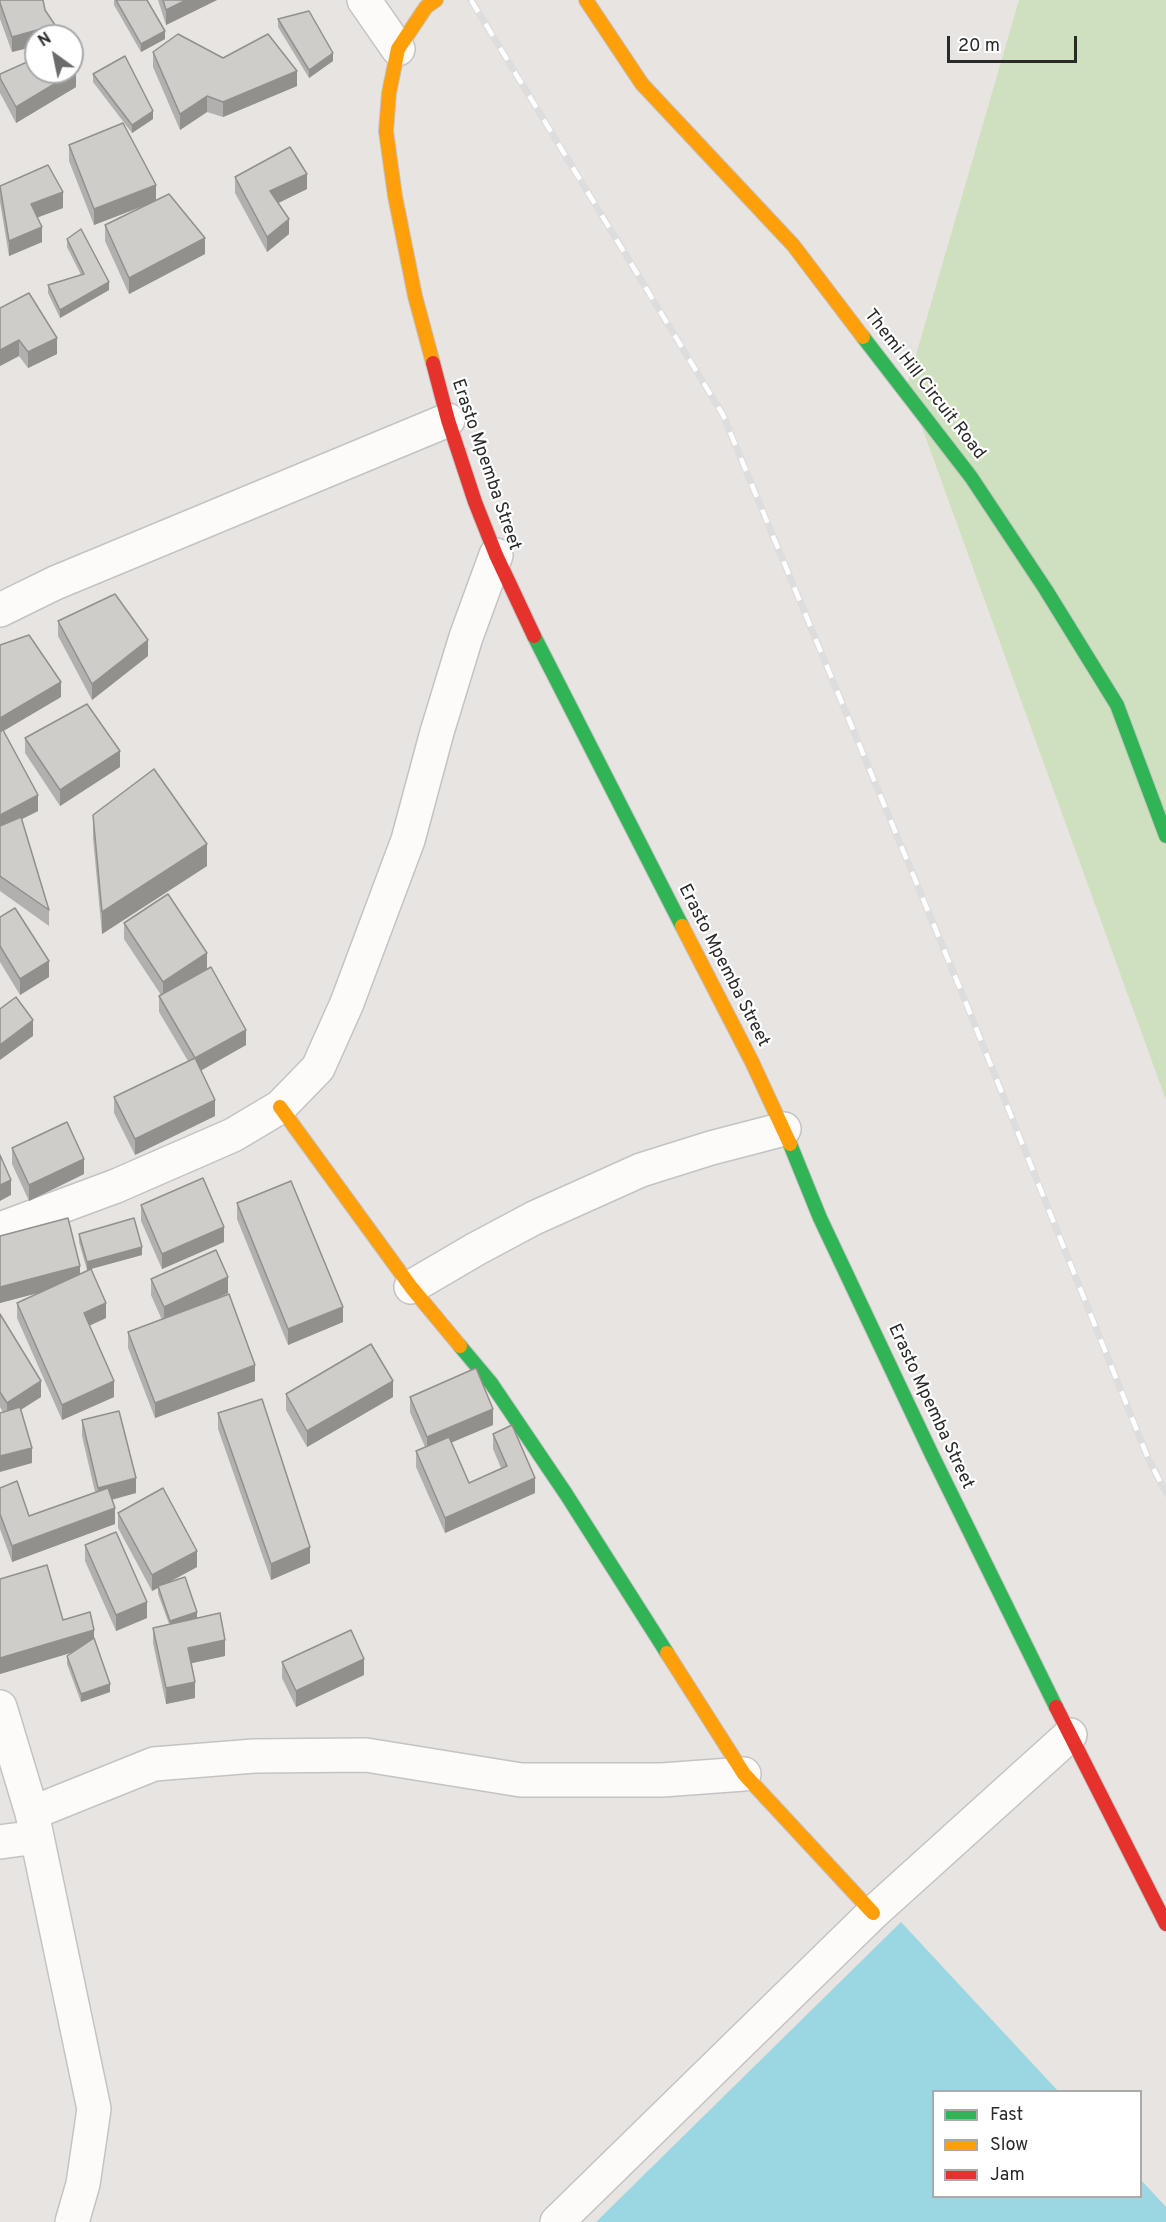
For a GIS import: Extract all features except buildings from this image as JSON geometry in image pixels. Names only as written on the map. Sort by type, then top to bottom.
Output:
[{"type":"street","points":[[364,0],[398,50]]},
{"type":"street","name":"Erasto Mpemba Street","points":[[436,0],[426,7],[398,50],[388,93],[386,131],[415,296],[448,420],[475,501],[496,555],[571,710],[784,1129],[820,1218],[932,1455],[1166,1924]]},
{"type":"street","name":"Themi Hill Circuit Road","points":[[586,0],[642,84],[793,245],[971,477],[1046,590],[1117,705],[1166,836]]},
{"type":"street","points":[[0,610],[55,583],[448,420]]},
{"type":"street","points":[[0,1229],[159,1168],[233,1135],[280,1107],[318,1068],[348,1004],[408,840],[459,658],[496,555]]},
{"type":"street","points":[[280,1107],[411,1287],[490,1383],[566,1494],[744,1774],[873,1913]]},
{"type":"street","points":[[411,1287],[534,1218],[641,1170],[784,1129]]},
{"type":"street","points":[[0,1707],[34,1825],[94,2109],[83,2184],[72,2222]]},
{"type":"street","points":[[557,2222],[873,1913],[1070,1734]]},
{"type":"street","points":[[0,1842],[154,1764],[254,1756],[366,1755],[521,1780],[662,1780],[744,1774]]},
{"type":"green space","points":[[1019,0],[1166,0],[1166,1100],[907,386]]},
{"type":"water","points":[[901,1922],[1057,2090],[932,2090],[932,2198],[1142,2198],[1142,2181],[1166,2207],[1166,2222],[596,2222]]},
{"type":"railway","points":[[471,0],[723,415],[964,998],[1148,1458],[1166,1493]]},
{"type":"traffic: fast","points":[[863,337],[971,477],[1046,590],[1117,705],[1166,836]]},
{"type":"traffic: fast","points":[[534,636],[682,926]]},
{"type":"traffic: fast","points":[[790,1144],[820,1218],[932,1455],[1056,1707]]},
{"type":"traffic: fast","points":[[460,1346],[491,1383],[566,1494],[667,1653]]},
{"type":"traffic: slow","points":[[433,363],[415,296],[395,196],[386,131],[389,93],[398,49],[426,7],[436,0]]},
{"type":"traffic: slow","points":[[586,0],[642,84],[793,245],[863,337]]},
{"type":"traffic: slow","points":[[682,926],[752,1062],[790,1144]]},
{"type":"traffic: slow","points":[[280,1107],[411,1287],[460,1346]]},
{"type":"traffic: slow","points":[[667,1653],[744,1774],[873,1913]]},
{"type":"traffic: jam","points":[[433,363],[448,420],[475,502],[496,555],[534,636]]},
{"type":"traffic: jam","points":[[1056,1707],[1166,1924]]}]
